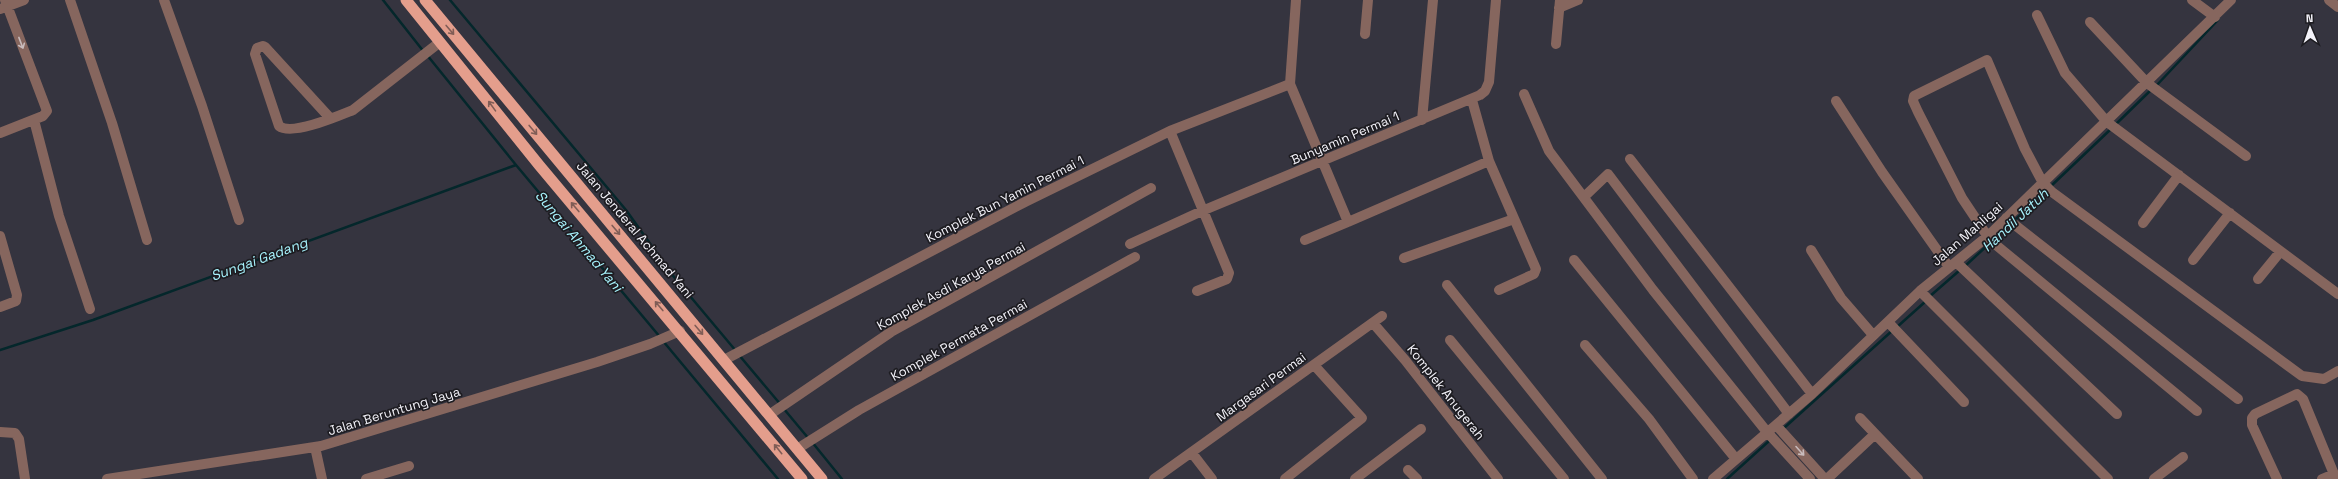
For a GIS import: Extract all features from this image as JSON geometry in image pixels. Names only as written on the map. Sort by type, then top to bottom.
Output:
[{"type":"highway","points":[[406,0],[539,165],[680,331],[802,479]]},
{"type":"highway","name":"Jalan Jenderal Achmad Yani","points":[[425,0],[733,355],[769,415],[822,479]]},
{"type":"street","points":[[0,133],[47,114],[47,108],[4,5],[24,0]]},
{"type":"street","points":[[70,0],[112,123],[147,240]]},
{"type":"street","points":[[164,0],[202,106],[239,220]]},
{"type":"street","points":[[1296,0],[1290,84],[1348,222]]},
{"type":"street","points":[[1365,34],[1368,0]]},
{"type":"street","points":[[1422,120],[1433,0]]},
{"type":"street","name":"Bunyamin Permai 1","points":[[1130,244],[1202,211],[1472,100],[1485,91],[1489,82],[1496,0]]},
{"type":"street","points":[[1556,44],[1560,4],[1578,0]]},
{"type":"street","points":[[2192,0],[2215,17]]},
{"type":"street","name":"Jalan Mahligai","points":[[1713,479],[1812,394],[1873,335],[1893,327],[1958,267],[1992,240],[2151,86],[2231,0]]},
{"type":"street","points":[[2329,0],[2338,7]]},
{"type":"street","points":[[2037,15],[2065,73],[2111,125],[2338,294]]},
{"type":"street","points":[[2090,22],[2151,86],[2246,156]]},
{"type":"street","points":[[330,118],[266,47],[263,46],[257,48],[255,54],[279,126],[286,130],[292,130],[330,118],[358,106],[440,42]]},
{"type":"street","points":[[2197,411],[1992,240],[1959,191],[1918,112],[1913,100],[1914,96],[1987,60],[2025,149],[2047,188],[2302,376],[2324,379],[2338,371]]},
{"type":"street","name":"Komplek Bun Yamin Permai 1","points":[[733,355],[1025,202],[1170,131],[1290,84]]},
{"type":"street","points":[[1524,94],[1549,150],[1654,290],[1767,432],[1810,479]]},
{"type":"street","points":[[1472,100],[1488,161],[1536,269],[1535,274],[1498,290]]},
{"type":"street","points":[[1836,101],[1882,172],[1958,267],[2117,414]]},
{"type":"street","points":[[34,120],[60,216],[90,309]]},
{"type":"street","points":[[1170,131],[1229,275],[1227,279],[1197,291]]},
{"type":"street","points":[[1630,159],[1812,394]]},
{"type":"street","points":[[1305,240],[1488,161]]},
{"type":"street","points":[[1585,196],[1608,174],[1789,414]]},
{"type":"street","points":[[2143,223],[2179,175]]},
{"type":"street","name":"Komplek Asdi Karya Permai","points":[[769,415],[891,332],[1151,188]]},
{"type":"street","points":[[2193,260],[2230,213]]},
{"type":"street","points":[[1404,258],[1514,219]]},
{"type":"street","points":[[2011,222],[2238,399]]},
{"type":"street","points":[[0,236],[17,295],[16,301],[0,307]]},
{"type":"street","points":[[1811,250],[1841,298],[1873,335]]},
{"type":"street","points":[[2258,279],[2280,252]]},
{"type":"street","name":"Komplek Permata Permai","points":[[797,449],[859,410],[1135,257]]},
{"type":"street","points":[[1574,260],[1736,459]]},
{"type":"street","points":[[1448,285],[1602,479]]},
{"type":"street","points":[[1925,296],[2108,479]]},
{"type":"street","name":"Margasari Permai","points":[[1154,479],[1382,316]]},
{"type":"street","name":"Komplek Anugerah","points":[[1373,323],[1405,360],[1498,479]]},
{"type":"street","points":[[1893,327],[1964,402]]},
{"type":"street","name":"Jalan Beruntung Jaya","points":[[107,479],[315,447],[464,403],[650,344],[680,331]]},
{"type":"street","points":[[1450,340],[1564,479]]},
{"type":"street","points":[[1585,345],[1649,419],[1693,479]]},
{"type":"street","points":[[1285,479],[1362,418],[1314,365]]},
{"type":"street","points":[[2277,479],[2252,425],[2252,418],[2255,414],[2297,394],[2303,399],[2335,477],[2322,479]]},
{"type":"street","points":[[1860,418],[1918,479]]},
{"type":"street","points":[[1776,425],[1823,479],[1875,434]]},
{"type":"street","points":[[1355,479],[1421,429]]},
{"type":"street","points":[[0,432],[15,433],[19,439],[24,479]]},
{"type":"street","points":[[315,447],[322,479]]},
{"type":"street","points":[[1192,453],[1212,479]]},
{"type":"street","points":[[2154,479],[2183,457]]},
{"type":"street","points":[[366,479],[409,466]]},
{"type":"street","points":[[1408,470],[1417,479]]},
{"type":"waterway","name":"Sungai Ahmad Yani","points":[[383,0],[424,52]]},
{"type":"waterway","name":"Sungai Ahmad Yani","points":[[450,0],[626,210],[674,277],[736,351]]},
{"type":"waterway","name":"Handil Jatuh","points":[[2156,86],[2218,20]]},
{"type":"waterway","name":"Sungai Ahmad Yani","points":[[427,55],[516,165],[660,337]]},
{"type":"waterway","name":"Handil Jatuh","points":[[2115,125],[2152,89]]},
{"type":"waterway","name":"Handil Jatuh","points":[[2050,187],[2112,128]]},
{"type":"waterway","name":"Sungai Gadang","points":[[0,350],[93,320],[516,165]]},
{"type":"waterway","name":"Handil Jatuh","points":[[2014,221],[2047,190]]},
{"type":"waterway","name":"Handil Jatuh","points":[[1993,240],[2010,225]]},
{"type":"waterway","name":"Handil Jatuh","points":[[1964,267],[1990,243]]},
{"type":"waterway","name":"Handil Jatuh","points":[[1929,297],[1960,270]]},
{"type":"waterway","name":"Handil Jatuh","points":[[1897,327],[1926,301]]},
{"type":"waterway","name":"Handil Jatuh","points":[[1784,428],[1893,330]]},
{"type":"waterway","name":"Sungai Ahmad Yani","points":[[663,341],[778,479]]},
{"type":"waterway","name":"Sungai Ahmad Yani","points":[[739,355],[781,405]]},
{"type":"waterway","name":"Sungai Ahmad Yani","points":[[784,409],[809,439]]},
{"type":"waterway","name":"Handil Jatuh","points":[[1727,479],[1769,441]]},
{"type":"waterway","name":"Sungai Ahmad Yani","points":[[812,442],[842,479]]}]
